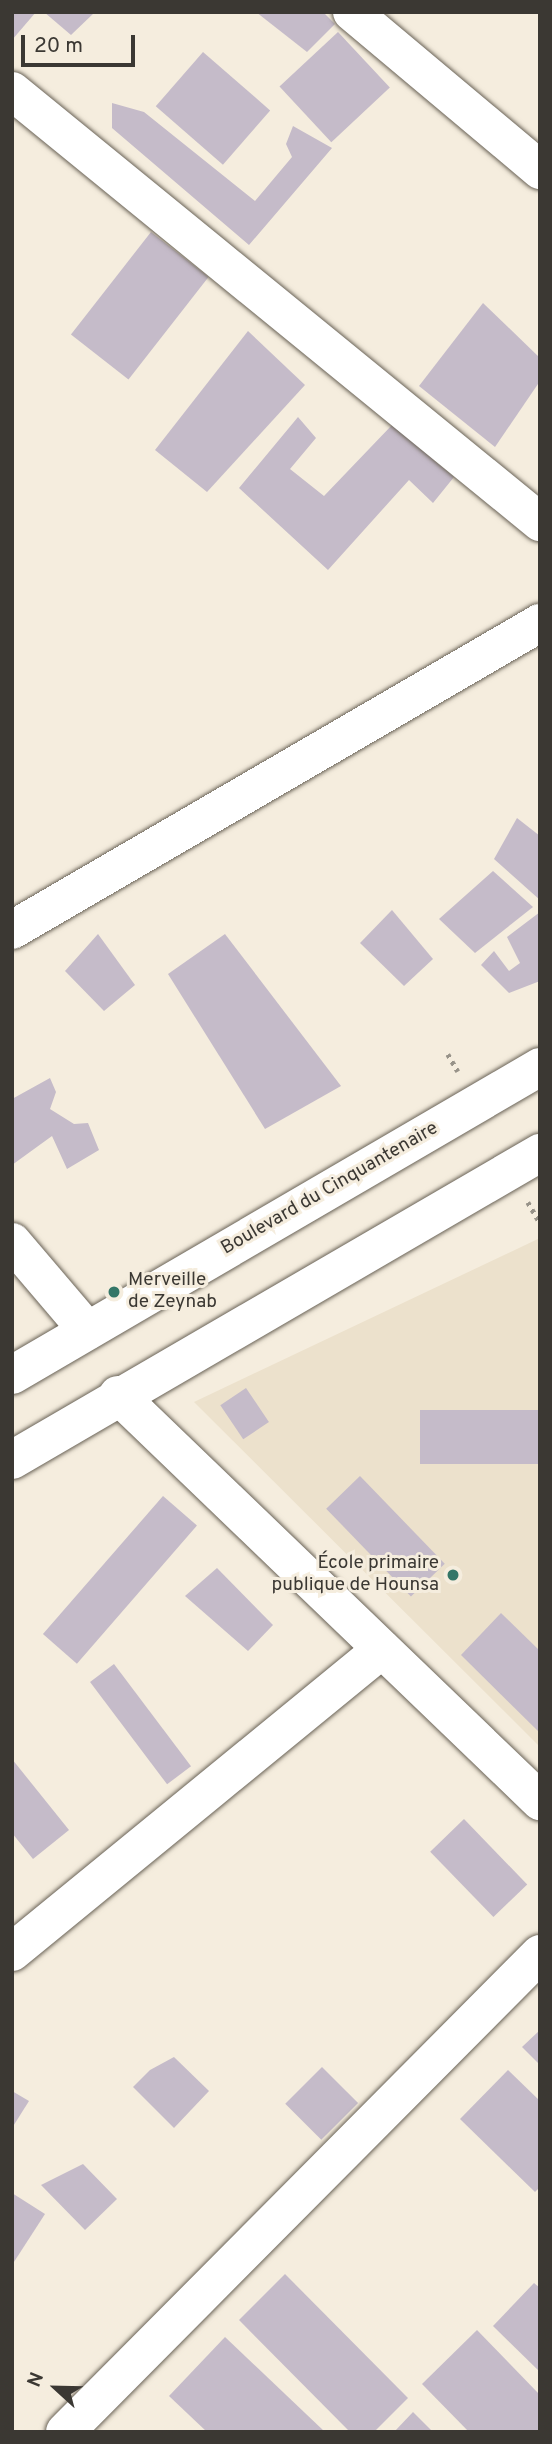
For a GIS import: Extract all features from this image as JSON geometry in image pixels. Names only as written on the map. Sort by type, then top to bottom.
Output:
[{"type":"street","points":[[352,12],[540,170]]},
{"type":"street","points":[[12,91],[540,522]]},
{"type":"street","points":[[12,930],[540,623]]},
{"type":"street","name":"Boulevard du Cinquantenaire","points":[[12,1375],[540,1067]]},
{"type":"street","points":[[12,1460],[118,1395],[540,1153]]},
{"type":"street","points":[[12,1242],[87,1330]]},
{"type":"street","points":[[118,1395],[540,1801]]},
{"type":"street","points":[[12,1952],[382,1649]]},
{"type":"street","points":[[65,2432],[540,1954]]},
{"type":"shaded area","name":"École primaire publique de Hounsa","points":[[540,1238],[540,1747],[194,1402]]},
{"type":"building","points":[[12,12],[36,12],[12,40]]},
{"type":"building","points":[[44,12],[95,12],[71,35]]},
{"type":"building","points":[[256,12],[323,12],[335,24],[307,52]]},
{"type":"building","points":[[338,32],[390,88],[331,142],[279,87]]},
{"type":"building","points":[[203,52],[270,110],[223,165],[156,106]]},
{"type":"building","points":[[112,103],[144,112],[255,201],[292,157],[286,144],[293,126],[332,148],[249,245],[112,128]]},
{"type":"building","points":[[151,232],[209,277],[128,379],[71,334]]},
{"type":"building","points":[[483,303],[540,358],[540,381],[495,447],[419,386]]},
{"type":"building","points":[[248,331],[305,385],[207,492],[155,450]]},
{"type":"building","points":[[298,417],[316,438],[290,469],[324,496],[392,425],[454,477],[433,503],[409,480],[328,570],[239,488]]},
{"type":"building","points":[[517,818],[540,836],[540,900],[494,859]]},
{"type":"building","points":[[493,871],[533,907],[475,953],[439,919]]},
{"type":"building","points":[[392,910],[433,959],[404,986],[360,943]]},
{"type":"building","points":[[540,912],[540,981],[509,993],[481,965],[494,951],[509,971],[520,963],[507,937]]},
{"type":"building","points":[[98,934],[135,985],[104,1011],[65,971]]},
{"type":"building","points":[[225,934],[341,1086],[265,1129],[168,974]]},
{"type":"building","points":[[50,1078],[56,1092],[50,1109],[74,1124],[88,1123],[99,1150],[67,1169],[52,1136],[12,1165],[12,1099]]},
{"type":"building","points":[[246,1388],[269,1422],[243,1439],[220,1405]]},
{"type":"building","points":[[420,1410],[540,1410],[540,1464],[420,1464]]},
{"type":"building","points":[[360,1476],[445,1564],[411,1596],[326,1509]]},
{"type":"building","points":[[163,1496],[197,1526],[77,1664],[43,1634]]},
{"type":"building","points":[[217,1568],[273,1625],[248,1651],[185,1596]]},
{"type":"building","points":[[501,1613],[540,1651],[540,1733],[461,1655]]},
{"type":"building","points":[[114,1664],[191,1766],[167,1784],[90,1682]]},
{"type":"building","points":[[12,1759],[69,1830],[33,1859],[12,1833]]},
{"type":"building","points":[[464,1819],[527,1884],[493,1917],[430,1852]]},
{"type":"building","points":[[540,2030],[540,2065],[522,2047]]},
{"type":"building","points":[[174,2057],[209,2091],[174,2128],[133,2087],[150,2070]]},
{"type":"building","points":[[322,2067],[358,2103],[321,2140],[285,2104]]},
{"type":"building","points":[[508,2070],[540,2101],[540,2187],[535,2192],[460,2119]]},
{"type":"building","points":[[12,2091],[29,2101],[12,2128]]},
{"type":"building","points":[[83,2164],[117,2199],[85,2230],[41,2185]]},
{"type":"building","points":[[12,2193],[45,2214],[12,2265]]},
{"type":"building","points":[[285,2274],[408,2398],[374,2432],[350,2432],[239,2320]]},
{"type":"building","points":[[534,2283],[540,2288],[540,2372],[493,2326]]},
{"type":"building","points":[[477,2330],[540,2395],[540,2432],[469,2432],[422,2384]]},
{"type":"building","points":[[225,2337],[325,2432],[207,2432],[169,2396]]},
{"type":"building","points":[[413,2412],[433,2432],[394,2432]]},
{"type":"place","name":"Merveille de Zeynab","points":[[114,1292]]},
{"type":"place","name":"École primaire publique de Hounsa","points":[[453,1575]]}]
